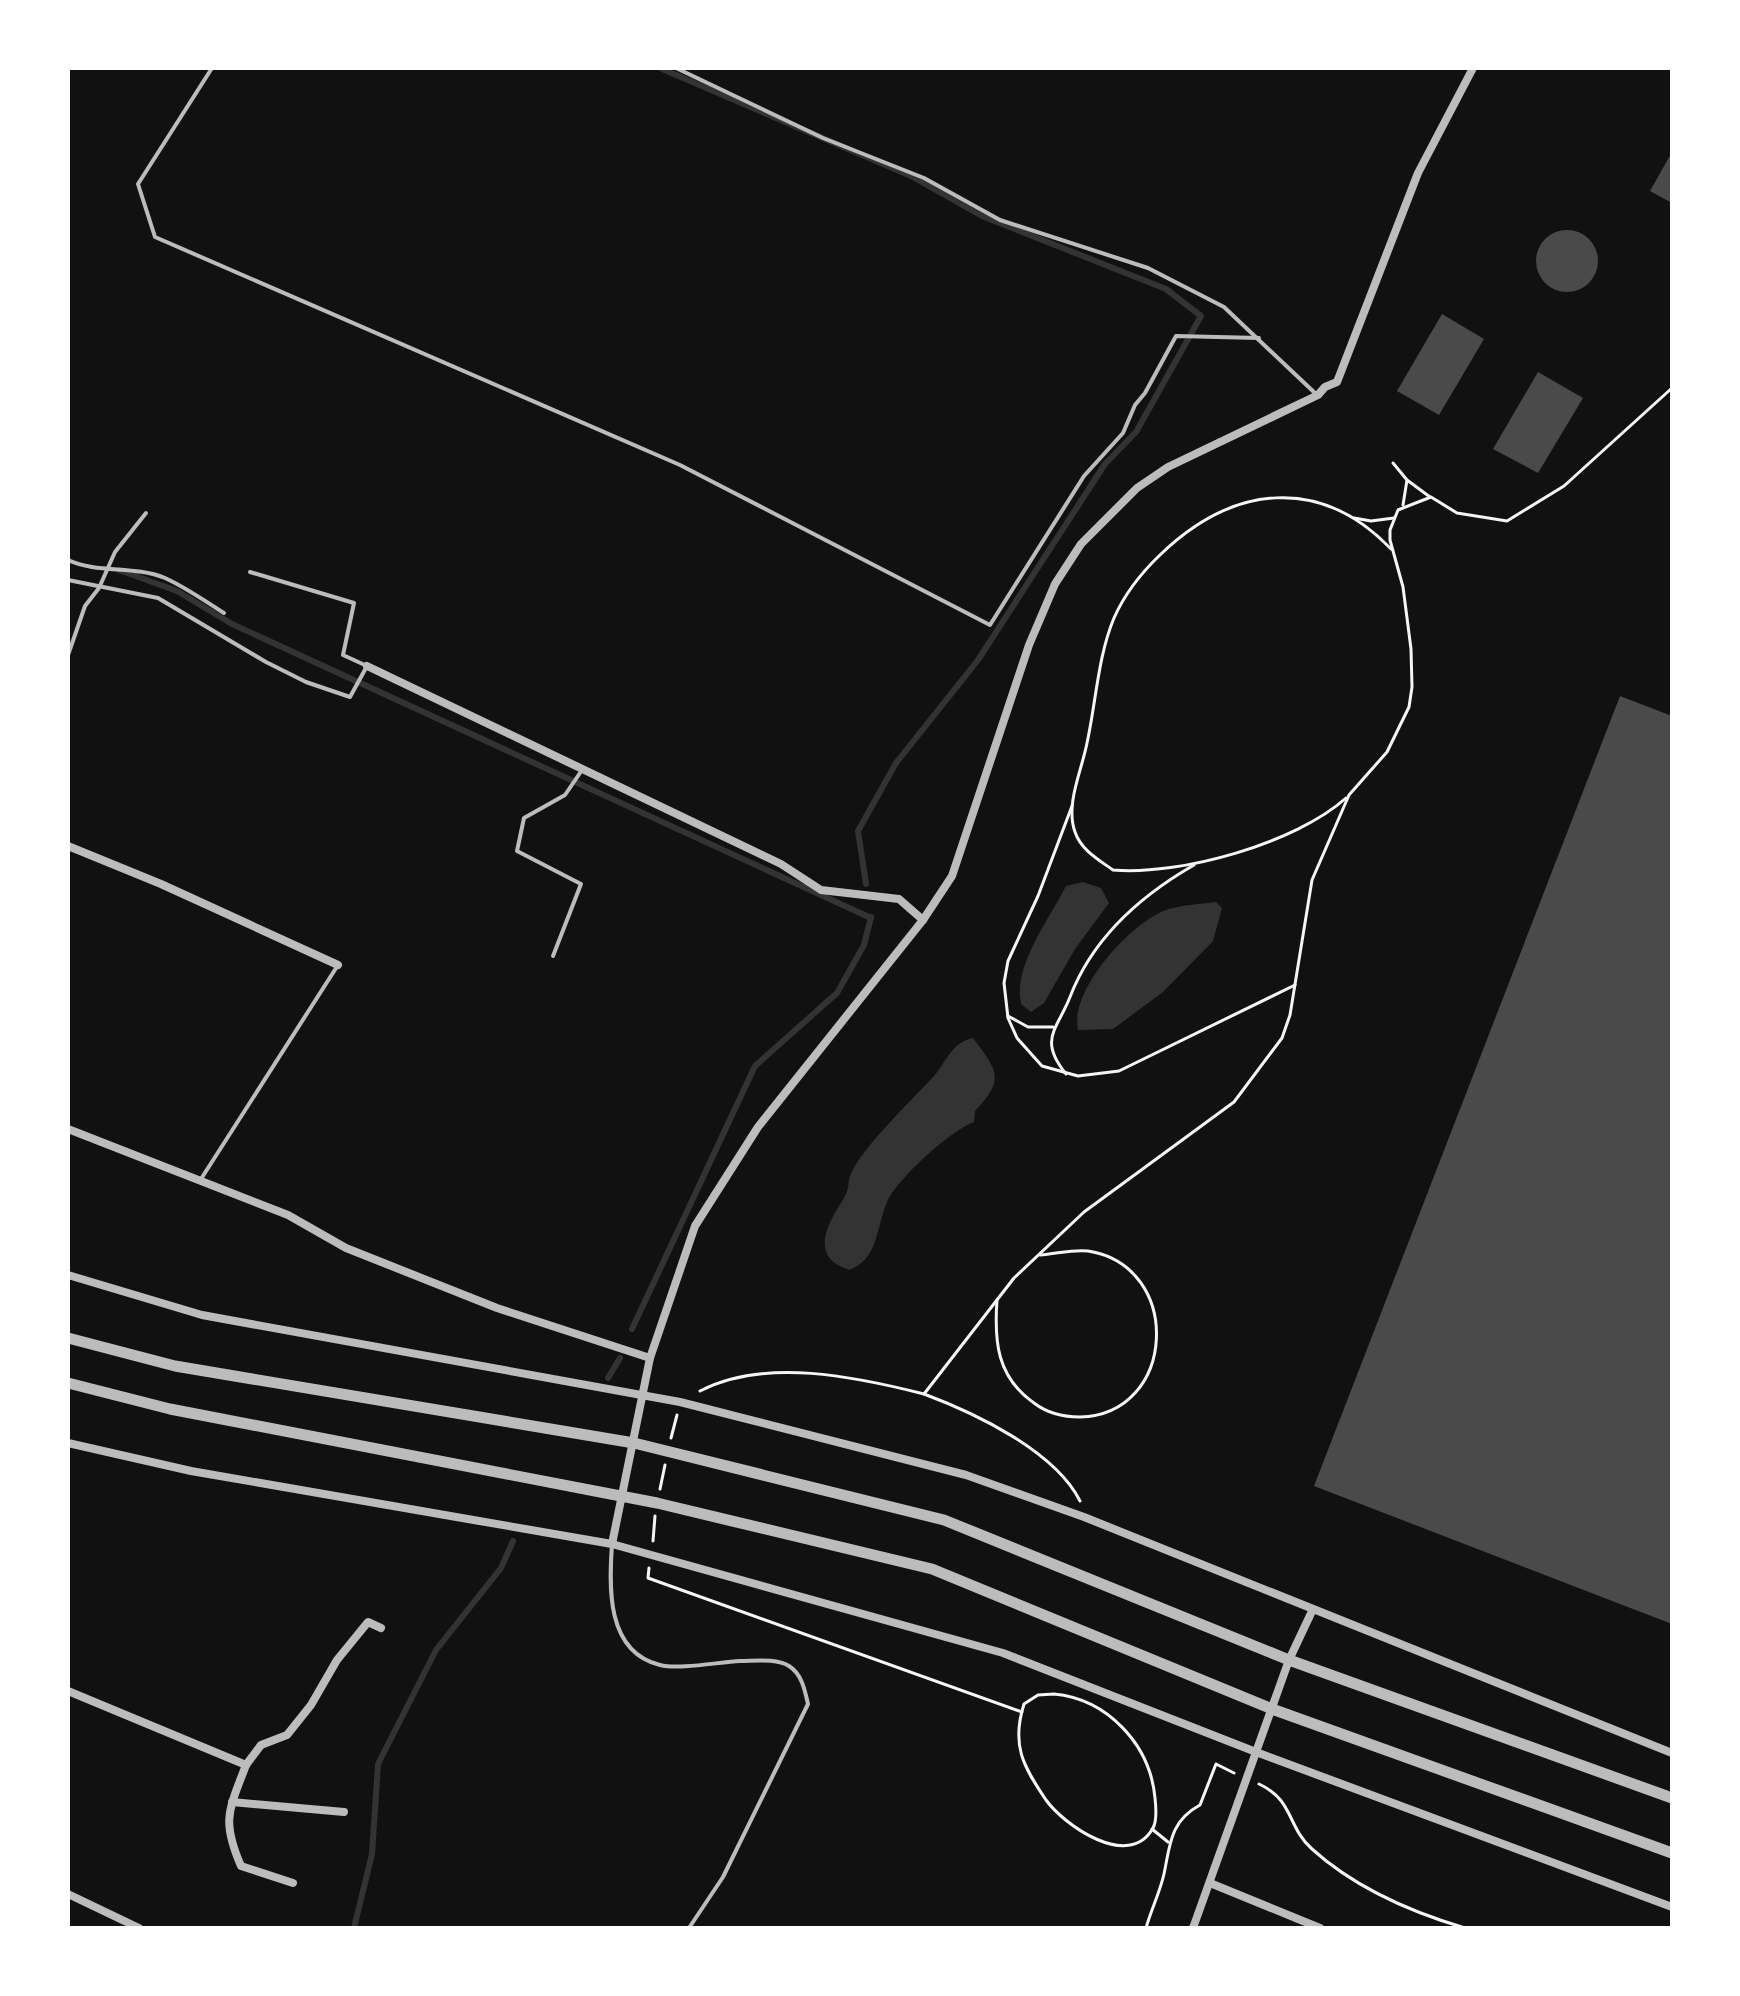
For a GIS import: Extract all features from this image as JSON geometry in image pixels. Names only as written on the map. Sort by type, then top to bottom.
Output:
[{"type":"street","points":[[612,1544],[650,1358],[695,1226],[758,1127],[923,920],[952,876],[1029,645],[1055,584],[1081,544],[1137,488],[1168,467],[1318,395],[1325,387],[1337,382],[1418,173],[1473,68]]},
{"type":"street","points":[[367,666],[781,864],[821,890],[899,899],[923,920]]},
{"type":"street","points":[[68,846],[161,884],[338,965]]},
{"type":"street","points":[[68,1129],[288,1215],[346,1248],[483,1303],[650,1358]]},
{"type":"street","points":[[68,1275],[202,1315],[680,1402],[966,1475],[1084,1517],[1672,1753]]},
{"type":"street","points":[[68,1338],[175,1366],[634,1443],[944,1520],[1289,1660],[1672,1798]]},
{"type":"street","points":[[68,1383],[170,1409],[535,1477],[932,1569],[1272,1709],[1672,1853]]},
{"type":"street","points":[[68,1443],[191,1471],[612,1544],[1003,1653],[1256,1752],[1672,1907]]},
{"type":"street","points":[[1193,1928],[1289,1660],[1313,1609]]},
{"type":"street","points":[[293,1883],[241,1866],[227,1834],[232,1802],[246,1765],[261,1745],[287,1735],[311,1705],[337,1660],[368,1622],[381,1628]]},
{"type":"street","points":[[68,1691],[246,1765]]},
{"type":"street","points":[[1593,1769],[1672,1791]]},
{"type":"street","points":[[232,1802],[344,1812]]},
{"type":"street","points":[[1630,1837],[1672,1860]]},
{"type":"street","points":[[1210,1883],[1320,1928]]},
{"type":"street","points":[[68,1894],[122,1924],[139,1928]]},
{"type":"lane","points":[[212,68],[138,184],[155,237],[680,465],[990,625],[1084,476],[1123,433],[1135,405],[1176,336],[1259,338]]},
{"type":"lane","points":[[676,68],[823,138],[924,178],[1000,220],[1148,268],[1224,307],[1318,395]]},
{"type":"lane","points":[[68,655],[85,606],[99,588],[115,552],[146,513]]},
{"type":"lane","points":[[68,560],[88,567],[111,566],[164,578],[224,613]]},
{"type":"lane","points":[[68,580],[158,598],[266,662],[306,682],[350,697],[367,666],[343,655],[354,603],[250,572]]},
{"type":"lane","points":[[553,956],[581,884],[517,851],[524,818],[565,795],[582,770]]},
{"type":"lane","points":[[201,1180],[338,965]]},
{"type":"lane","points":[[612,1544],[608,1592],[618,1631],[636,1652],[660,1665],[763,1660],[790,1666],[802,1681],[808,1704],[723,1877],[689,1928]]},
{"type":"path","points":[[1393,463],[1407,480],[1457,513],[1507,521],[1564,486],[1672,388]]},
{"type":"path","points":[[1073,803],[1075,833],[1113,870],[1172,869],[1289,834],[1323,816],[1349,795],[1387,752],[1400,729],[1412,687],[1403,587],[1392,550],[1390,530],[1402,508],[1407,480]]},
{"type":"path","points":[[1295,985],[1119,1071],[1095,1076],[1066,1074],[1042,1066],[1030,1055],[1007,1015],[1003,1000],[1008,961],[1038,896],[1073,803],[1114,619],[1132,585],[1186,531],[1242,501],[1263,497],[1304,499],[1350,517],[1371,521],[1394,518]]},
{"type":"path","points":[[1402,508],[1431,497]]},
{"type":"path","points":[[1350,517],[1392,550]]},
{"type":"path","points":[[924,1394],[997,1300],[1038,1255],[1084,1212],[1234,1102],[1282,1038],[1295,985],[1312,880],[1349,795]]},
{"type":"path","points":[[1066,1074],[1054,1059],[1053,1027],[1075,980],[1113,927],[1134,904],[1199,862]]},
{"type":"path","points":[[1007,1015],[1028,1027],[1053,1027]]},
{"type":"path","points":[[997,1300],[995,1336],[1002,1368],[1022,1395],[1039,1408],[1056,1414],[1084,1417],[1106,1411],[1133,1397],[1151,1369],[1157,1347],[1158,1318],[1144,1284],[1104,1255],[1086,1251],[1038,1255]]},
{"type":"path","points":[[680,1402],[721,1381],[817,1372],[924,1394],[975,1415],[1024,1445],[1073,1487],[1084,1517]]},
{"type":"path","points":[[648,1578],[1022,1712]]},
{"type":"path","points":[[1054,1694],[1086,1699],[1109,1715],[1127,1732],[1150,1772],[1156,1805],[1152,1829],[1140,1840],[1107,1845],[1068,1825],[1026,1767],[1017,1741],[1022,1712],[1026,1701],[1038,1695],[1054,1694]]},
{"type":"path","points":[[1146,1928],[1164,1875],[1168,1842],[1190,1810],[1200,1805],[1216,1764],[1241,1776]]},
{"type":"path","points":[[1253,1781],[1278,1793],[1310,1848],[1415,1913],[1465,1928]]},
{"type":"path","points":[[1152,1829],[1168,1842]]},
{"type":"shaded area","points":[[1083,882],[1101,888],[1109,903],[1075,949],[1044,1003],[1031,1012],[1021,1004],[1020,989],[1027,958],[1066,886]]},
{"type":"shaded area","points":[[1216,902],[1222,908],[1213,941],[1163,992],[1113,1029],[1078,1030],[1078,1014],[1092,978],[1120,943],[1152,917],[1166,910]]},
{"type":"shaded area","points":[[973,1038],[995,1074],[991,1091],[975,1111],[974,1122],[939,1145],[893,1192],[871,1250],[859,1265],[849,1270],[832,1261],[827,1255],[825,1236],[846,1194],[856,1165],[955,1048]]},
{"type":"building","points":[[1672,152],[1672,203],[1650,191]]},
{"type":"building","points":[[1567,230],[1579,232],[1589,239],[1596,249],[1596,273],[1589,283],[1579,290],[1567,292],[1555,290],[1545,283],[1538,273],[1536,261],[1538,249],[1545,239],[1555,232]]},
{"type":"building","points":[[1442,314],[1484,339],[1439,415],[1397,391]]},
{"type":"building","points":[[1538,372],[1583,398],[1538,473],[1493,449]]},
{"type":"building","points":[[1620,696],[1672,716],[1672,1624],[1314,1486]]},
{"type":"waterway","points":[[660,68],[911,176],[982,216],[1166,289],[1201,316],[1136,432],[1105,464],[978,660],[896,763],[858,831],[866,884]]},
{"type":"waterway","points":[[119,570],[177,591],[232,624],[871,918]]},
{"type":"waterway","points":[[632,1329],[755,1066],[837,993],[864,945],[871,917]]},
{"type":"waterway","points":[[608,1378],[620,1358]]},
{"type":"waterway","points":[[354,1928],[372,1854],[378,1764],[436,1650],[501,1568],[513,1541]]}]
